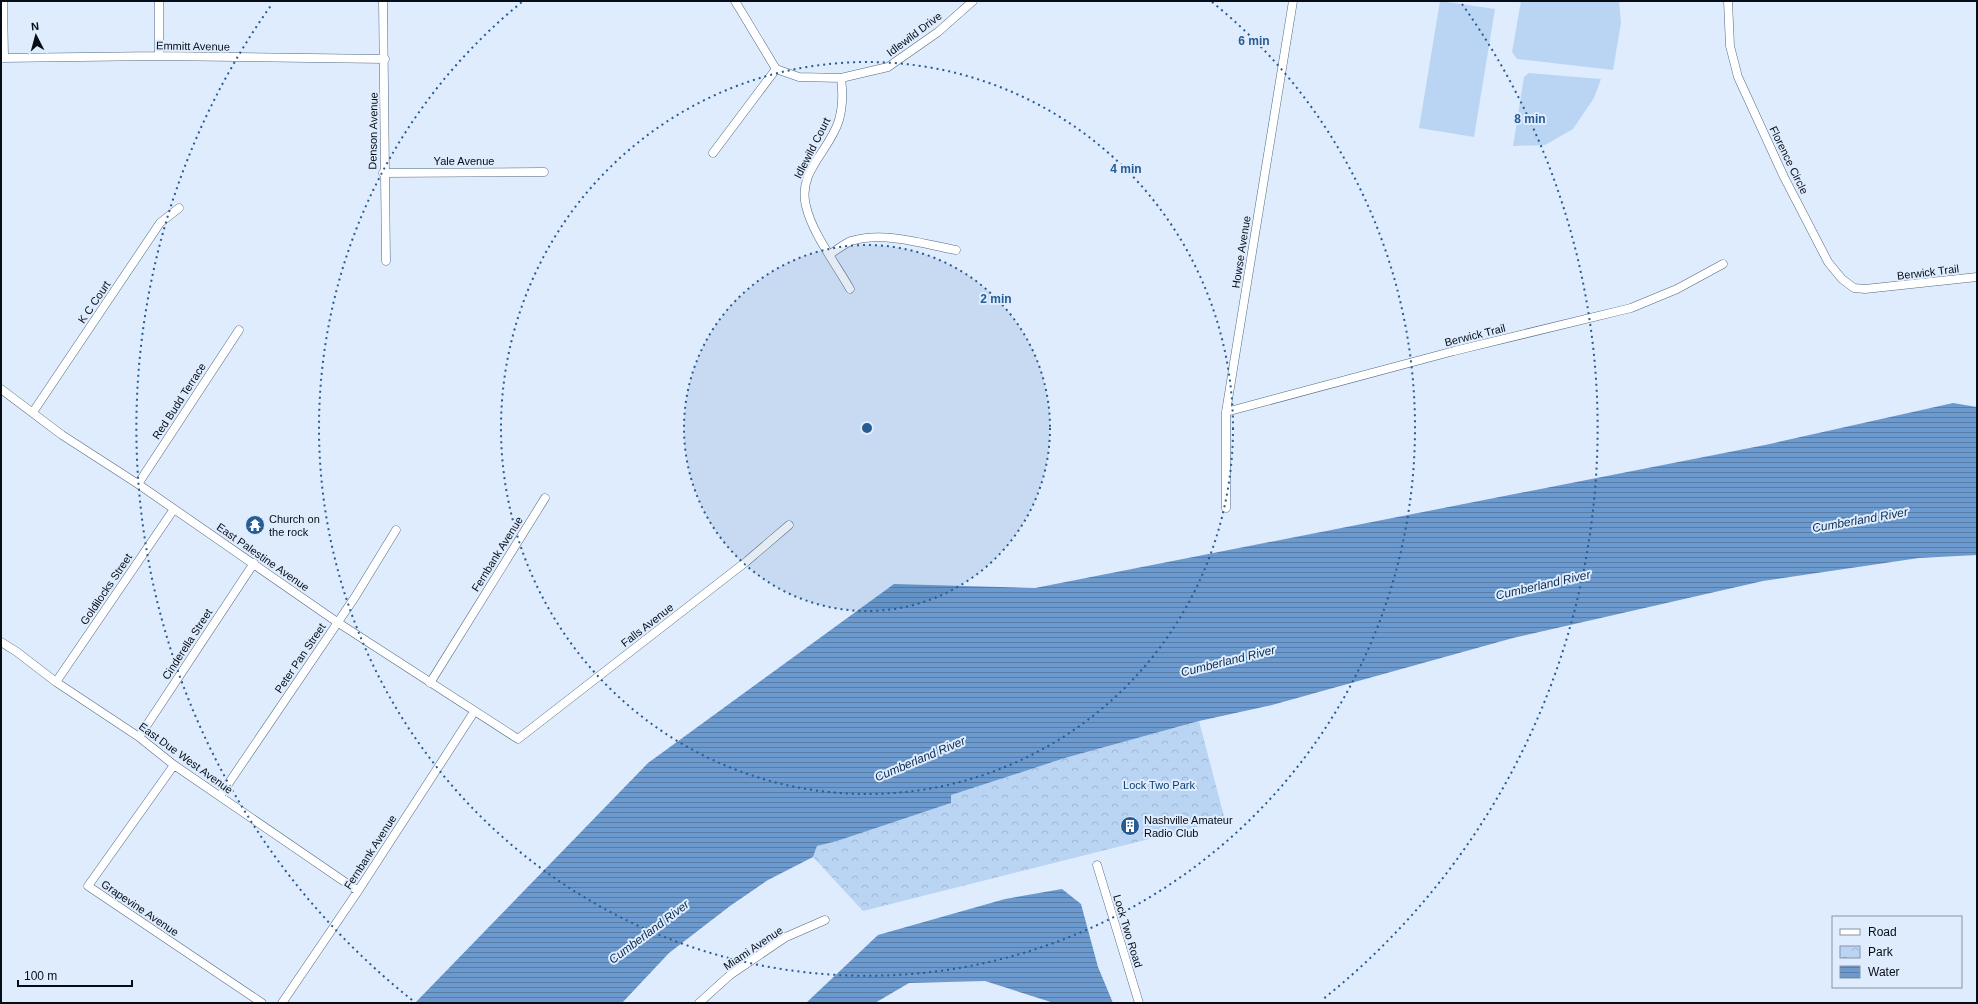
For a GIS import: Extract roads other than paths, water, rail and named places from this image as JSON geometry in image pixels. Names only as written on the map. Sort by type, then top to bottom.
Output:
[{"type":"street","points":[[2,58],[3,1]]},
{"type":"street","points":[[159,1],[159,56]]},
{"type":"street","name":"Denson Avenue","points":[[383,1],[385,59],[384,173],[386,261]]},
{"type":"street","points":[[713,154],[776,69],[735,1]]},
{"type":"street","name":"Idlewild Drive","points":[[776,69],[799,77],[841,78],[888,67],[938,32],[973,1]]},
{"type":"street","name":"Howse Avenue","points":[[1226,508],[1226,412],[1293,1]]},
{"type":"street","name":"Florence Circle","points":[[1728,1],[1730,46],[1738,77],[1784,177],[1828,262],[1842,279],[1854,288],[1882,288]]},
{"type":"street","name":"Emmitt Avenue","points":[[2,58],[159,56],[385,59]]},
{"type":"street","name":"Idlewild Court","points":[[841,78],[843,97],[839,121],[830,141],[808,173],[803,189],[805,204],[811,224],[850,289]]},
{"type":"street","name":"Yale Avenue","points":[[384,173],[544,172]]},
{"type":"street","name":"K C Court","points":[[32,412],[160,223],[179,208]]},
{"type":"street","points":[[830,254],[850,242],[877,237],[906,239],[956,250]]},
{"type":"street","name":"Berwick Trail","points":[[1226,412],[1454,351],[1631,308],[1677,289],[1723,264]]},
{"type":"street","name":"Berwick Trail","points":[[1882,288],[1977,277]]},
{"type":"street","name":"Red Budd Terrace","points":[[138,484],[239,330]]},
{"type":"street","name":"East Palestine Avenue","points":[[1,389],[62,434],[254,563],[336,622],[516,738]]},
{"type":"street","name":"Fernbank Avenue","points":[[430,683],[545,498]]},
{"type":"street","name":"Goldilocks Street","points":[[56,682],[174,509]]},
{"type":"street","name":"Falls Avenue","points":[[516,738],[518,739],[742,566],[789,524]]},
{"type":"street","name":"Peter Pan Street","points":[[220,796],[336,622],[355,597],[396,530]]},
{"type":"street","name":"Cinderella Street","points":[[139,738],[254,563]]},
{"type":"street","name":"East Due West Avenue","points":[[1,642],[17,652],[56,682],[139,738],[174,766],[358,891]]},
{"type":"street","name":"Fernbank Avenue","points":[[282,1003],[358,891],[474,712]]},
{"type":"street","name":"Grapevine Avenue","points":[[174,766],[88,886],[262,1003]]},
{"type":"street","name":"Lock Two Road","points":[[1097,865],[1139,1003]]},
{"type":"street","name":"Miami Avenue","points":[[699,1003],[730,975],[786,937],[825,920]]},
{"type":"water","name":"Cumberland River","points":[[1953,403],[1977,407],[1977,555],[1919,558],[1763,581],[1513,638],[1272,705],[1199,721],[1065,758],[951,795],[951,803],[837,841],[817,846],[813,857],[768,880],[730,906],[669,953],[622,1003],[415,1003],[648,763],[894,584],[1035,588],[1765,445]]},
{"type":"water","points":[[1062,889],[1081,904],[1098,967],[1113,1003],[1054,1003],[985,981],[909,983],[875,1003],[806,1003],[878,935],[1005,899]]},
{"type":"place","name":"Church on the rock","points":[[255,525]]},
{"type":"place","name":"Nashville Amateur Radio Club","points":[[1130,826]]},
{"type":"park label","name":"Lock Two Park","points":[[1159,785]]}]
